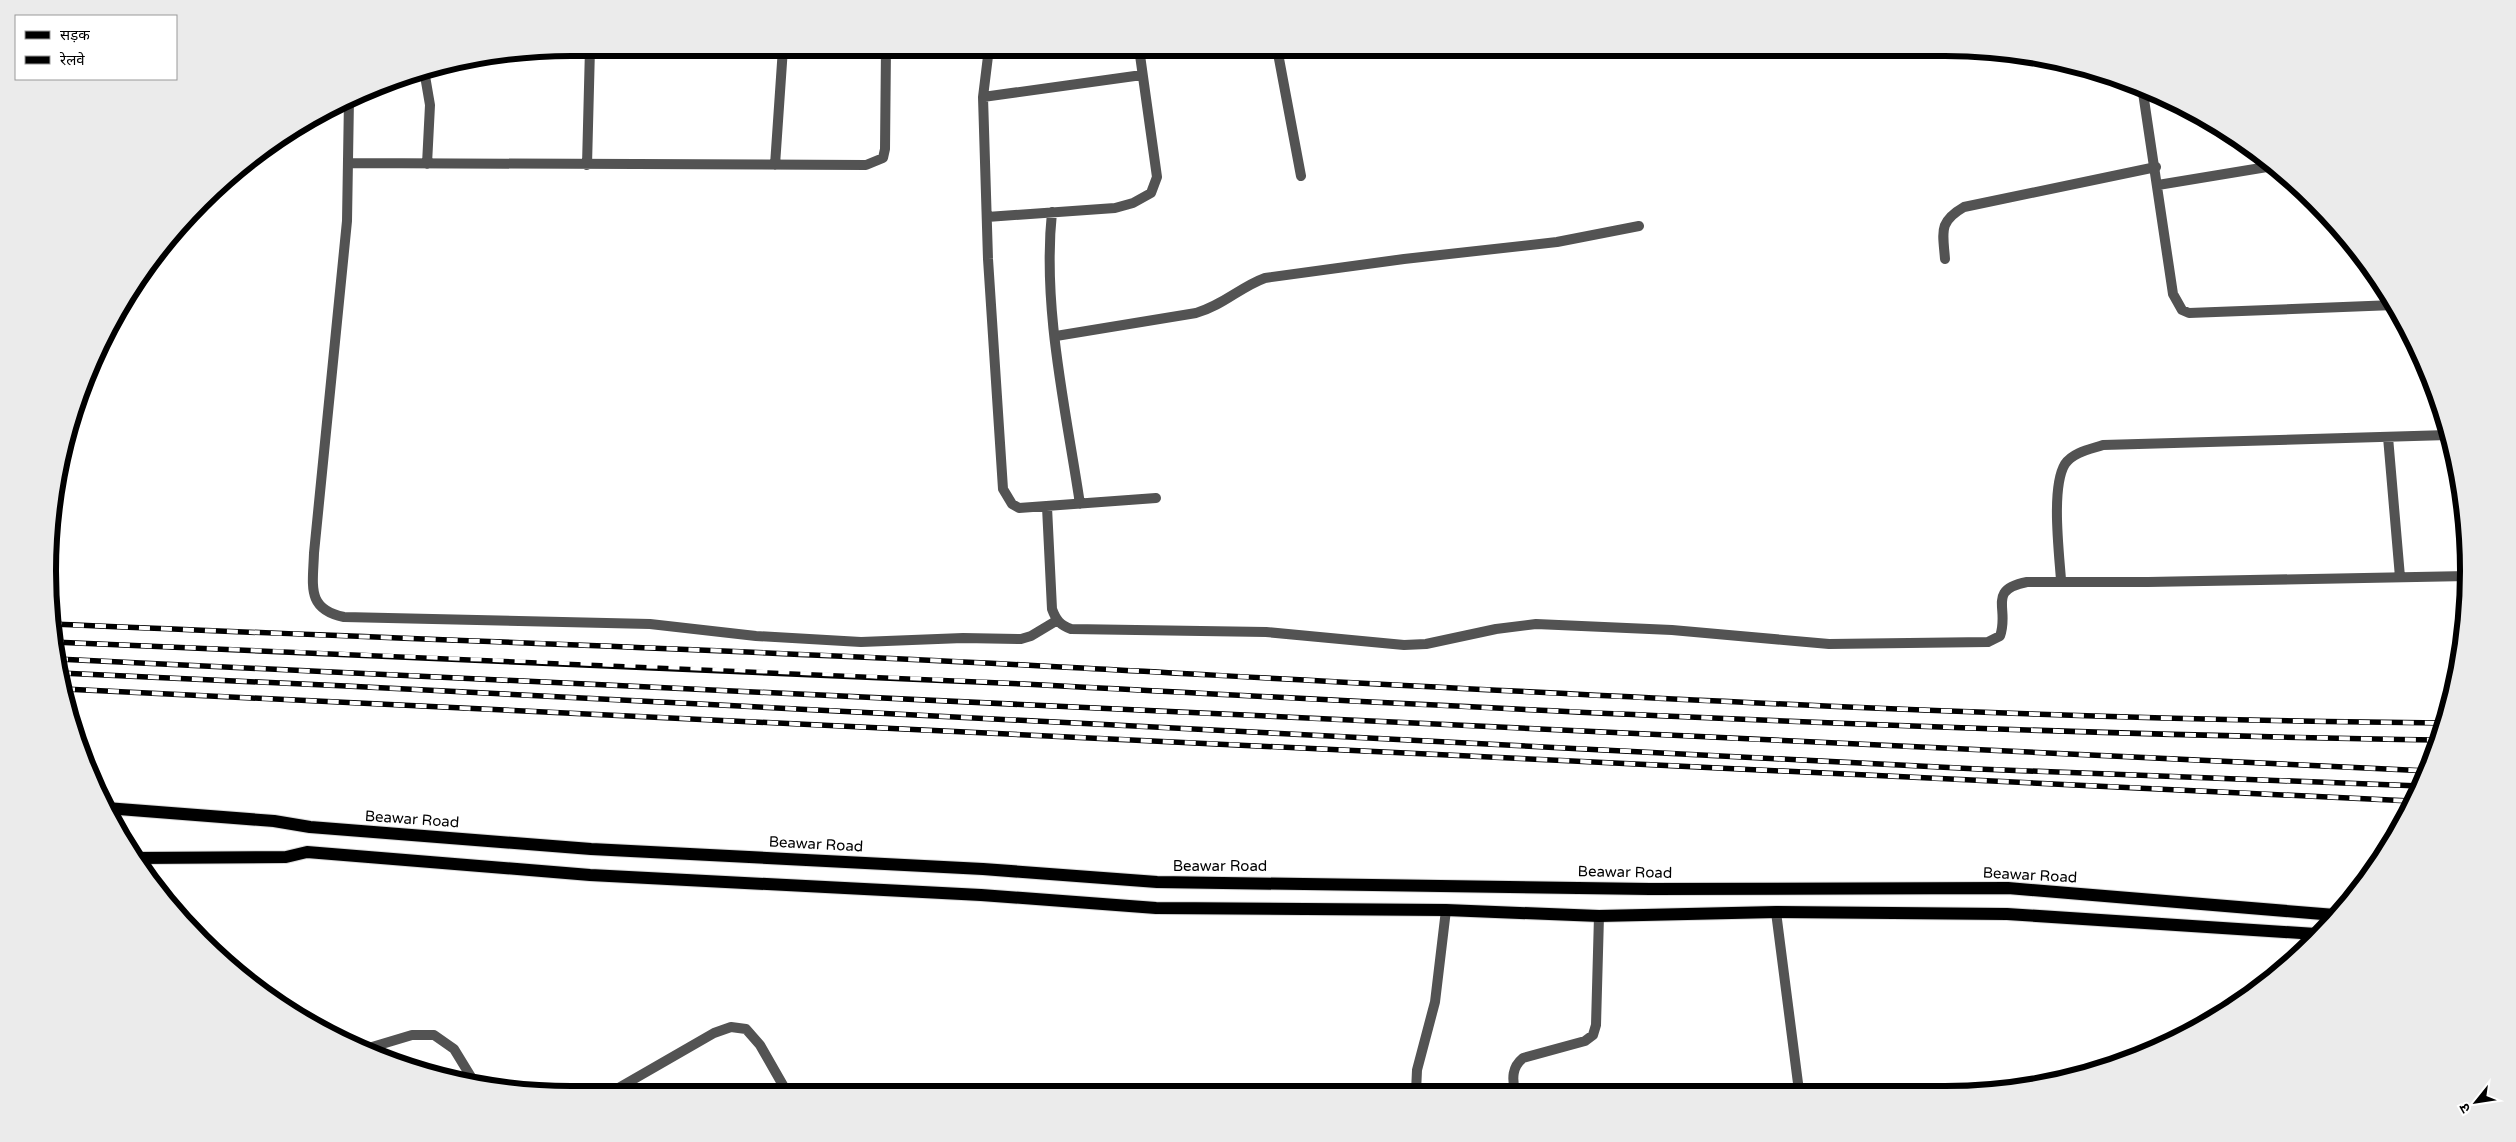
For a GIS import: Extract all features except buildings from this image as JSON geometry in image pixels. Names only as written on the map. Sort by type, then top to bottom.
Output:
[{"type":"main road","name":"Beawar Road","points":[[114,809],[274,821],[310,827],[592,849],[983,869],[1157,882],[1650,889],[2008,888],[2328,914]]},
{"type":"main road","points":[[144,858],[286,857],[307,852],[590,875],[981,895],[1156,908],[1446,910],[1598,916],[1776,912],[2007,914],[2310,934]]},
{"type":"street","points":[[587,165],[590,56]]},
{"type":"street","points":[[775,165],[782,56]]},
{"type":"street","points":[[348,163],[866,165],[883,158],[886,56]]},
{"type":"street","points":[[987,56],[983,97],[987,217],[1003,489],[1012,504],[1019,508],[1156,498]]},
{"type":"street","points":[[987,217],[1115,208],[1133,203],[1151,193],[1156,178],[1140,56]]},
{"type":"street","points":[[1278,56],[1301,176]]},
{"type":"street","points":[[983,97],[1142,75]]},
{"type":"street","points":[[425,78],[430,105],[427,164]]},
{"type":"street","points":[[2144,96],[2156,167],[2173,294],[2182,310],[2190,313],[2386,305]]},
{"type":"street","points":[[349,106],[347,221],[314,553],[312,592],[323,610],[344,617],[650,624],[756,636],[861,642],[963,638],[1021,639],[1032,636],[1056,620]]},
{"type":"street","points":[[1945,259],[1943,227],[1951,215],[1964,207],[2156,167]]},
{"type":"street","points":[[2158,185],[2264,168]]},
{"type":"street","points":[[1052,212],[1048,247],[1056,336],[1080,504]]},
{"type":"street","points":[[1056,336],[1196,313],[1215,307],[1253,283],[1265,278],[1404,259],[1557,242],[1639,226]]},
{"type":"street","points":[[2060,580],[2057,487],[2066,463],[2080,452],[2103,445],[2441,435]]},
{"type":"street","points":[[2388,437],[2400,577]]},
{"type":"street","points":[[1047,507],[1051,602],[1056,620],[1063,626],[1071,629],[1266,632],[1404,645],[1426,644],[1496,628],[1536,624],[1672,630],[1829,644],[1988,642],[2000,636],[2003,630],[2002,599],[2008,588],[2027,582],[2060,580],[2148,582],[2460,576]]},
{"type":"street","points":[[1416,1086],[1417,1070],[1435,1002],[1446,910]]},
{"type":"street","points":[[1776,912],[1798,1086]]},
{"type":"street","points":[[1515,1086],[1514,1072],[1516,1064],[1523,1058],[1585,1041],[1593,1035],[1596,1024],[1598,916]]},
{"type":"street","points":[[622,1086],[714,1033],[731,1027],[746,1029],[760,1045],[783,1086]]},
{"type":"street","points":[[373,1047],[412,1035],[434,1035],[454,1049],[470,1076]]},
{"type":"railway","points":[[59,624],[903,659],[1734,702],[2088,716],[2436,723]]},
{"type":"railway","points":[[62,642],[781,672],[1731,719],[2084,732],[2431,740]]},
{"type":"railway","points":[[64,659],[2420,771]]},
{"type":"railway","points":[[67,673],[1978,769],[2413,786]]},
{"type":"railway","points":[[70,689],[2406,801]]}]
